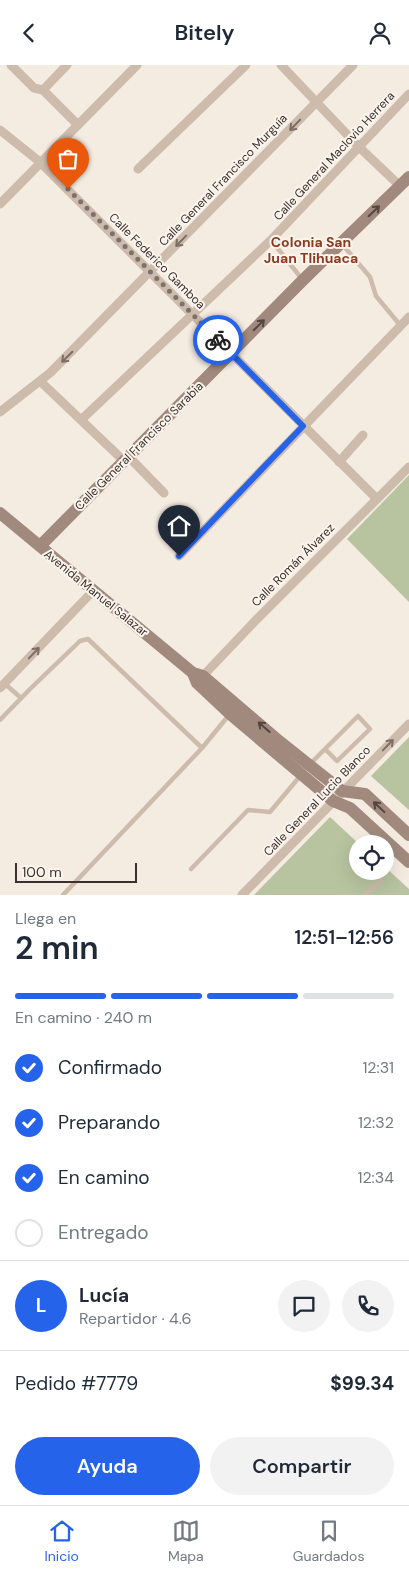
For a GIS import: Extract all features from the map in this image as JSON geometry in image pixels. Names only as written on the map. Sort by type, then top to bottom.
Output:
[{"type":"street","points":[[11,65],[34,88],[43,90],[77,125]]},
{"type":"street","points":[[43,90],[67,65]]},
{"type":"street","points":[[0,204],[137,65]]},
{"type":"street","points":[[138,169],[246,65]]},
{"type":"street","points":[[281,65],[359,147],[404,182]]},
{"type":"street","name":"Calle General Francisco Murguía","points":[[0,412],[40,382],[150,273],[353,65]]},
{"type":"street","name":"Calle General Maclovio Herrera","points":[[81,421],[271,241],[409,94]]},
{"type":"street","name":"Calle Federico Gamboa","points":[[0,130],[40,162],[377,499]]},
{"type":"street","name":"Calle General Francisco Sarabia","points":[[40,547],[303,280],[404,182]]},
{"type":"street","points":[[179,556],[406,321]]},
{"type":"street","points":[[40,382],[81,421],[126,458],[164,493]]},
{"type":"street","points":[[339,461],[364,435]]},
{"type":"street","name":"Calle Román Álvarez","points":[[198,677],[409,467]]},
{"type":"street","name":"Avenida Manuel Salazar","points":[[0,513],[198,677],[305,770],[333,801],[350,808],[409,863]]},
{"type":"street","points":[[1,683],[94,590]]},
{"type":"street","name":"Calle General Lucio Blanco","points":[[242,895],[409,724]]},
{"type":"street","name":"Avenida Manuel Salazar","points":[[305,770],[342,791]]},
{"type":"street","points":[[342,791],[365,794],[409,835]]},
{"type":"lane","points":[[271,241],[303,280]]},
{"type":"lane","points":[[341,243],[370,277],[376,296],[406,321]]},
{"type":"lane","points":[[0,720],[80,641],[88,639],[202,748]]},
{"type":"lane","points":[[1,683],[21,698]]},
{"type":"lane","points":[[63,895],[202,748],[234,709]]},
{"type":"lane","points":[[191,869],[248,809],[270,813],[305,770],[325,749],[358,716],[370,729],[337,761],[325,749]]},
{"type":"lane","points":[[365,895],[381,880]]},
{"type":"green space","points":[[409,475],[409,602],[347,539]]},
{"type":"green space","points":[[409,737],[409,810],[371,776]]},
{"type":"green space","points":[[330,817],[349,835],[349,880],[394,880],[394,875],[409,889],[409,895],[254,895]]},
{"type":"way so far","points":[[68,189],[218,340]]},
{"type":"district","name":"Colonia San Juan Tlihuaca","points":[[311,250]]},
{"type":"route","points":[[179,556],[303,426],[218,340]]}]
